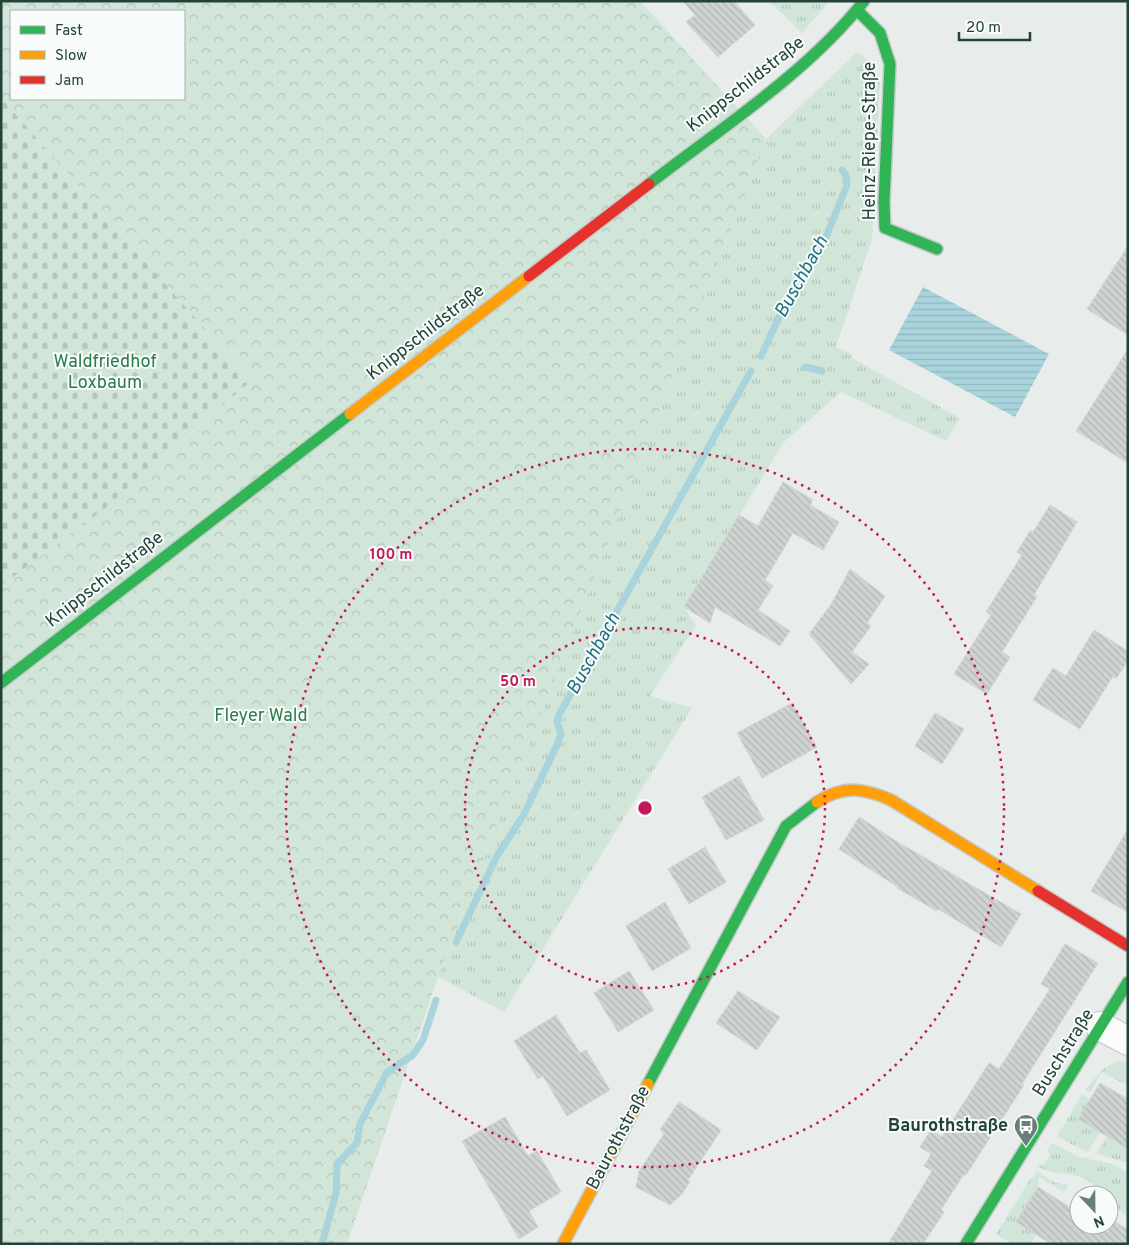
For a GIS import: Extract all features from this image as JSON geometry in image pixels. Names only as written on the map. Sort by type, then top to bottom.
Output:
[{"type":"street","name":"Heinz-Riepe-Straße","points":[[861,6],[880,33],[890,64],[884,202],[885,228],[937,249]]},
{"type":"street","name":"Knippschildstraße","points":[[1,683],[808,61],[861,6]]},
{"type":"street","name":"Baurothstraße","points":[[563,1244],[786,826],[820,800],[839,792],[860,788],[891,800],[1128,946]]},
{"type":"street","name":"Buschstraße","points":[[966,1244],[1128,982]]},
{"type":"street","points":[[1100,1026],[1128,1040]]},
{"type":"green space","name":"Fleyer Wald","points":[[1,1],[640,1],[766,139],[438,977],[347,1244],[1,1244],[1,586],[128,487],[251,381],[1,98]]},
{"type":"green space","points":[[769,1],[830,1],[802,33]]},
{"type":"green space","points":[[857,52],[872,65],[880,84],[872,239],[836,347],[850,353],[854,359],[960,418],[946,441],[841,392],[783,443],[684,607],[696,625],[650,696],[692,708],[504,1012],[438,977],[766,139]]},
{"type":"green space","name":"Waldfriedhof Loxbaum","points":[[1,98],[251,381],[103,510],[1,586]]},
{"type":"green space","points":[[1118,1061],[1128,1062],[1128,1086],[1102,1072],[1091,1091],[1085,1090],[1103,1069]]},
{"type":"green space","points":[[1082,1094],[1090,1100],[1100,1132],[1088,1152],[1057,1137]]},
{"type":"green space","points":[[1107,1137],[1128,1149],[1128,1163],[1096,1154]]},
{"type":"green space","points":[[1052,1143],[1079,1157],[1113,1164],[1128,1172],[1128,1217],[1119,1209],[1119,1185],[1095,1185],[1073,1175],[1049,1171],[1037,1166],[1039,1163],[1043,1165],[1051,1154],[1047,1151]]},
{"type":"green space","points":[[1036,1171],[1056,1183],[1069,1185],[1064,1192],[1039,1177],[1038,1187],[1016,1222],[1036,1235],[1031,1244],[1012,1244],[996,1234],[1031,1178],[1035,1177]]},
{"type":"water","points":[[923,287],[1049,354],[1015,417],[889,350]]},
{"type":"building","points":[[683,1],[734,1],[755,25],[718,57],[686,22],[695,15]]},
{"type":"building","points":[[1128,246],[1128,335],[1087,309]]},
{"type":"building","points":[[1128,349],[1128,463],[1076,431]]},
{"type":"building","points":[[783,482],[813,500],[810,505],[839,522],[823,550],[793,533],[765,580],[773,586],[758,610],[790,631],[780,646],[715,607],[710,623],[684,607],[739,515],[758,526]]},
{"type":"building","points":[[1050,505],[1077,522],[1034,595],[1037,597],[1002,652],[1010,657],[987,694],[954,674],[991,615],[986,612],[1022,555],[1017,552],[1030,531],[1033,532]]},
{"type":"building","points":[[850,569],[885,596],[867,623],[871,626],[852,652],[869,664],[851,684],[809,634],[832,603]]},
{"type":"building","points":[[1094,630],[1128,651],[1128,660],[1116,679],[1113,676],[1080,729],[1033,700],[1053,668],[1066,676]]},
{"type":"building","points":[[792,703],[817,747],[762,778],[737,733]]},
{"type":"building","points":[[935,713],[964,729],[942,764],[915,746]]},
{"type":"building","points":[[739,776],[764,820],[726,840],[702,797]]},
{"type":"building","points":[[859,817],[896,841],[1021,914],[1001,947],[938,909],[937,911],[897,888],[839,849]]},
{"type":"building","points":[[1128,829],[1128,912],[1091,891]]},
{"type":"building","points":[[705,847],[726,882],[689,904],[668,869]]},
{"type":"building","points":[[665,902],[691,948],[652,971],[626,926]]},
{"type":"building","points":[[1065,944],[1098,963],[1022,1084],[1024,1085],[941,1210],[944,1212],[923,1244],[888,1244],[932,1171],[924,1166],[931,1154],[920,1147],[931,1130],[942,1137],[989,1063],[999,1069],[1050,989],[1041,984]]},
{"type":"building","points":[[629,971],[654,1010],[618,1032],[594,993]]},
{"type":"building","points":[[738,991],[780,1017],[757,1050],[716,1023]]},
{"type":"building","points":[[556,1015],[580,1053],[586,1050],[610,1090],[567,1116],[543,1076],[538,1079],[514,1041]]},
{"type":"building","points":[[1100,1083],[1128,1099],[1128,1149],[1078,1119]]},
{"type":"building","points":[[679,1102],[721,1130],[688,1180],[690,1182],[682,1194],[670,1205],[636,1187],[639,1171],[664,1134],[660,1130]]},
{"type":"building","points":[[505,1117],[528,1156],[537,1151],[561,1192],[529,1211],[538,1227],[519,1239],[462,1141]]},
{"type":"building","points":[[1038,1187],[1069,1207],[1069,1235],[1119,1235],[1119,1224],[1128,1230],[1128,1244],[1051,1244],[1016,1222]]},
{"type":"waterway","name":"Buschbach","points":[[761,356],[789,296],[820,252],[847,185],[846,175],[842,170]]},
{"type":"waterway","points":[[805,367],[822,371]]},
{"type":"waterway","name":"Buschbach","points":[[456,942],[497,856],[523,816],[557,745],[561,734],[557,722],[559,715],[751,371]]},
{"type":"waterway","name":"Buschbach","points":[[322,1244],[336,1193],[337,1164],[357,1143],[360,1124],[387,1072],[413,1055],[423,1040],[436,1000]]},
{"type":"traffic: fast","points":[[649,184],[790,76],[841,27],[864,1]]},
{"type":"traffic: fast","points":[[857,10],[880,33],[890,64],[884,202],[885,228],[937,249]]},
{"type":"traffic: fast","points":[[1,683],[350,414]]},
{"type":"traffic: fast","points":[[648,1084],[786,826],[817,802]]},
{"type":"traffic: fast","points":[[966,1244],[1128,982]]},
{"type":"traffic: slow","points":[[350,414],[529,276]]},
{"type":"traffic: slow","points":[[817,802],[836,793],[854,790],[872,793],[891,800],[1038,891]]},
{"type":"traffic: slow","points":[[563,1244],[648,1084]]},
{"type":"traffic: jam","points":[[529,276],[649,184]]},
{"type":"traffic: jam","points":[[1038,891],[1128,946]]},
{"type":"place","name":"Baurothstraße","points":[[1026,1147]]}]
